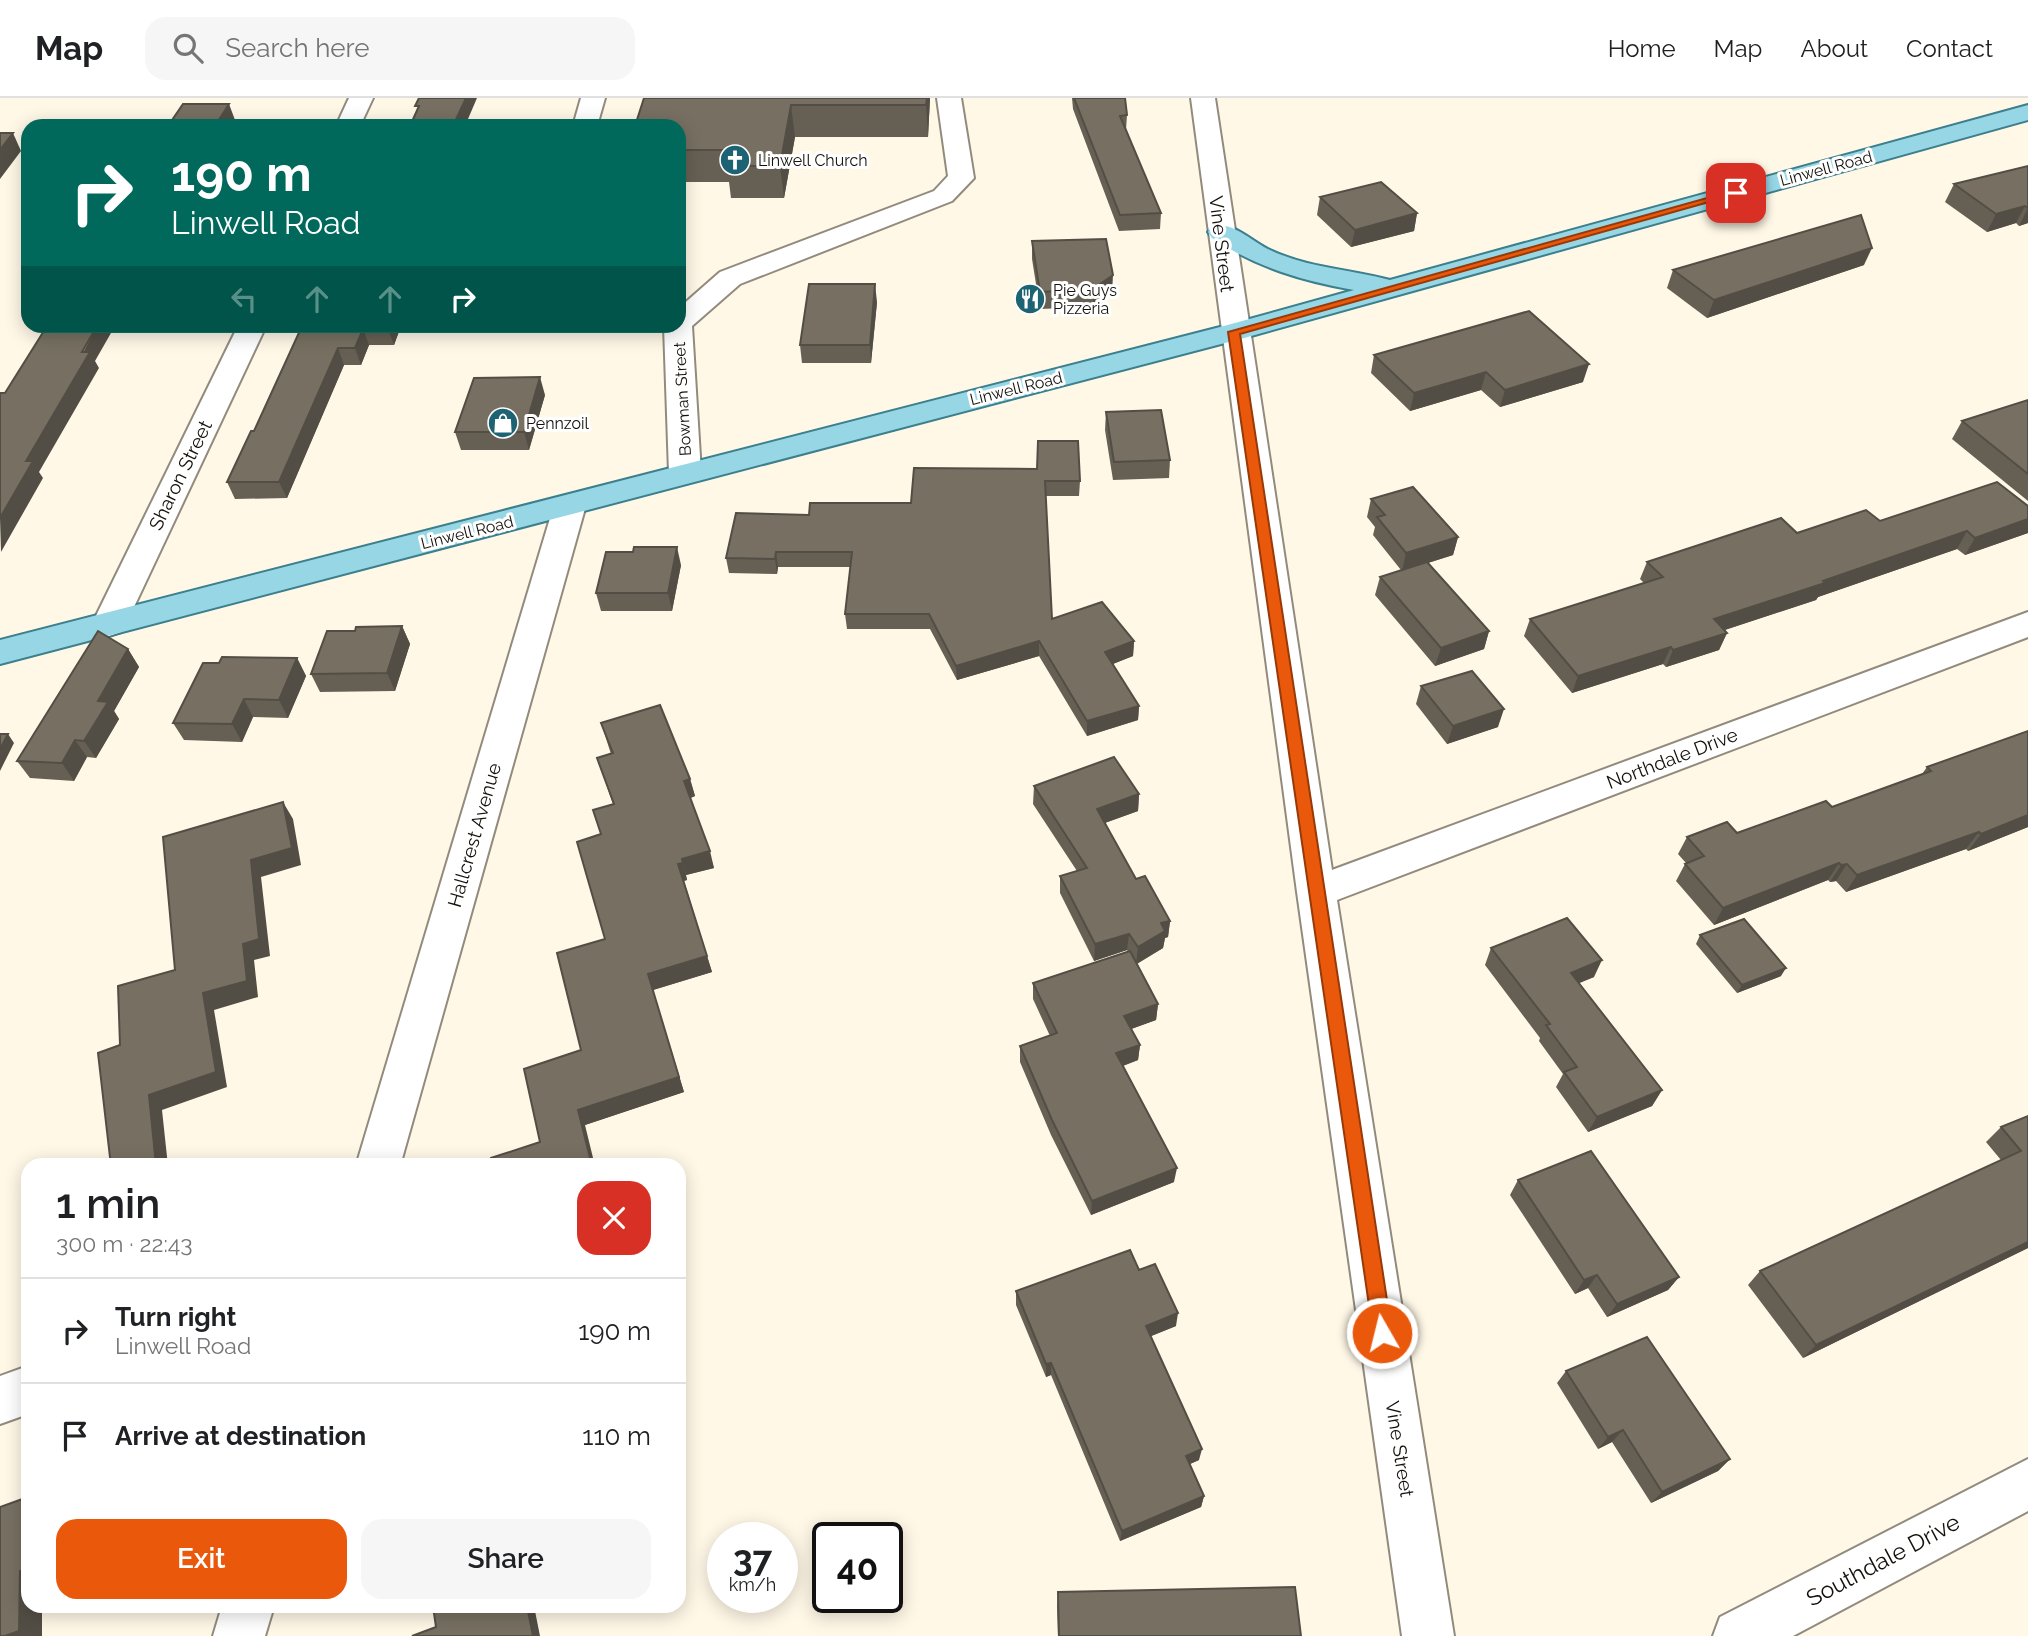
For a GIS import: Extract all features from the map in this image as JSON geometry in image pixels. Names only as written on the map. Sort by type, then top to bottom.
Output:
[{"type":"main road","name":"Linwell Road","points":[[0,652],[1234,332],[2028,112]]},
{"type":"main road","points":[[1221,232],[1247,251],[1270,262],[1320,277],[1392,288]]},
{"type":"street","points":[[351,119],[361,98]]},
{"type":"street","points":[[587,119],[593,98]]},
{"type":"street","points":[[686,318],[730,278],[943,196],[961,178],[949,98]]},
{"type":"street","name":"Vine Street","points":[[1203,98],[1234,332],[1428,1636]]},
{"type":"street","name":"Sharon Street","points":[[108,624],[249,333]]},
{"type":"street","name":"Bowman Street","points":[[679,333],[685,473]]},
{"type":"street","name":"Hallcrest Avenue","points":[[380,1158],[570,505]]},
{"type":"street","name":"Northdale Drive","points":[[1316,892],[2028,624]]},
{"type":"street","points":[[0,1400],[21,1392]]},
{"type":"street","name":"Southdale Drive","points":[[1739,1636],[2028,1484]]},
{"type":"street","points":[[239,1636],[246,1613]]},
{"type":"building","points":[[419,98],[466,98],[456,119],[413,119],[419,106],[415,106]]},
{"type":"building","points":[[644,98],[927,98],[926,105],[791,105],[780,166],[726,166],[730,150],[686,150],[686,119],[637,119]]},
{"type":"building","points":[[1074,98],[1125,98],[1127,115],[1120,116],[1161,213],[1120,215]]},
{"type":"building","points":[[183,104],[229,104],[219,119],[173,119]]},
{"type":"building","points":[[0,133],[13,133],[0,150]]},
{"type":"building","points":[[2028,166],[2028,208],[2025,206],[1996,214],[1954,184]]},
{"type":"building","points":[[1381,182],[1417,213],[1355,230],[1320,197]]},
{"type":"building","points":[[1861,215],[1872,248],[1714,300],[1673,270]]},
{"type":"building","points":[[1106,239],[1113,275],[1093,289],[1040,292],[1032,241]]},
{"type":"building","points":[[809,284],[875,284],[870,345],[800,345]]},
{"type":"building","points":[[1529,311],[1589,364],[1505,390],[1486,372],[1414,393],[1374,355]]},
{"type":"building","points":[[43,333],[93,333],[82,352],[90,352],[26,461],[33,461],[0,518],[0,393],[5,393]]},
{"type":"building","points":[[299,333],[361,333],[355,348],[338,348],[279,482],[227,482],[251,431],[254,431]]},
{"type":"building","points":[[540,377],[524,432],[455,432],[474,378]]},
{"type":"building","points":[[2028,400],[2028,474],[1962,421]]},
{"type":"building","points":[[1161,410],[1170,460],[1114,462],[1106,412]]},
{"type":"building","points":[[1038,441],[1078,441],[1080,481],[1045,481],[1052,619],[1102,602],[1134,641],[1105,652],[1139,706],[1087,721],[1039,641],[956,666],[929,614],[845,614],[852,552],[776,552],[775,559],[726,558],[736,513],[809,515],[810,503],[911,503],[914,468],[1037,469]]},
{"type":"building","points":[[1997,482],[2028,506],[2028,519],[1975,538],[1967,531],[1823,581],[1825,583],[1714,619],[1727,633],[1673,650],[1671,647],[1578,676],[1530,619],[1663,577],[1647,562],[1781,518],[1797,533],[1866,510],[1880,521]]},
{"type":"building","points":[[1413,487],[1458,537],[1406,553],[1377,517],[1385,515],[1371,499]]},
{"type":"building","points":[[634,547],[677,547],[668,593],[596,593],[606,552],[633,552]]},
{"type":"building","points":[[1427,562],[1489,631],[1441,648],[1380,577]]},
{"type":"building","points":[[402,626],[387,673],[311,674],[327,631]]},
{"type":"building","points":[[98,631],[128,649],[98,701],[108,702],[84,741],[75,740],[62,763],[17,761]]},
{"type":"building","points":[[222,657],[297,658],[279,700],[244,699],[232,724],[173,723],[203,663],[219,663]]},
{"type":"building","points":[[1472,671],[1504,709],[1453,726],[1421,686]]},
{"type":"building","points":[[660,705],[690,779],[684,781],[710,851],[682,859],[683,863],[678,864],[707,956],[648,974],[679,1077],[578,1110],[590,1158],[491,1158],[540,1142],[524,1069],[581,1050],[557,953],[605,939],[577,842],[601,834],[593,810],[614,804],[597,758],[613,753],[601,723]]},
{"type":"building","points":[[2028,731],[2028,815],[1981,834],[1979,832],[1857,875],[1847,864],[1839,863],[1723,908],[1685,864],[1704,856],[1687,837],[1727,822],[1737,833],[1826,801],[1832,807],[1931,771],[1927,767]]},
{"type":"building","points":[[0,734],[8,734],[0,749]]},
{"type":"building","points":[[1114,757],[1139,794],[1097,809],[1136,879],[1145,876],[1170,921],[1161,923],[1165,931],[1138,947],[1129,934],[1095,944],[1060,876],[1087,868],[1034,786]]},
{"type":"building","points":[[283,802],[292,848],[251,860],[259,939],[243,944],[247,981],[203,993],[216,1072],[149,1095],[155,1158],[110,1158],[98,1053],[120,1045],[118,986],[175,970],[163,837]]},
{"type":"building","points":[[1567,918],[1602,960],[1571,973],[1662,1090],[1597,1117],[1564,1072],[1577,1067],[1546,1025],[1550,1024],[1491,948]]},
{"type":"building","points":[[1744,919],[1786,968],[1742,985],[1700,935]]},
{"type":"building","points":[[1130,951],[1158,1004],[1124,1016],[1140,1045],[1116,1053],[1177,1168],[1092,1201],[1052,1120],[1020,1046],[1057,1033],[1033,983]]},
{"type":"building","points":[[2028,1116],[2028,1242],[1816,1345],[1760,1271],[2021,1151],[2001,1127]]},
{"type":"building","points":[[1591,1151],[1679,1277],[1617,1304],[1597,1275],[1584,1280],[1518,1180]]},
{"type":"building","points":[[1130,1250],[1139,1270],[1155,1264],[1178,1313],[1146,1326],[1202,1449],[1186,1456],[1204,1496],[1122,1531],[1051,1363],[1046,1364],[1016,1291]]},
{"type":"building","points":[[1647,1337],[1730,1459],[1662,1492],[1623,1430],[1608,1437],[1566,1371]]},
{"type":"building","points":[[21,1500],[19,1631],[5,1636],[0,1636],[0,1507]]},
{"type":"building","points":[[1295,1587],[1301,1636],[1059,1636],[1058,1592]]},
{"type":"building","points":[[434,1613],[528,1613],[533,1636],[412,1636],[436,1627]]},
{"type":"place","name":"Linwell Church","points":[[735,160]]},
{"type":"place","name":"Pie Guys Pizzeria","points":[[1030,299]]},
{"type":"place","name":"Pennzoil","points":[[503,423]]},
{"type":"route","points":[[1382,1333],[1234,332],[1736,193]]}]
